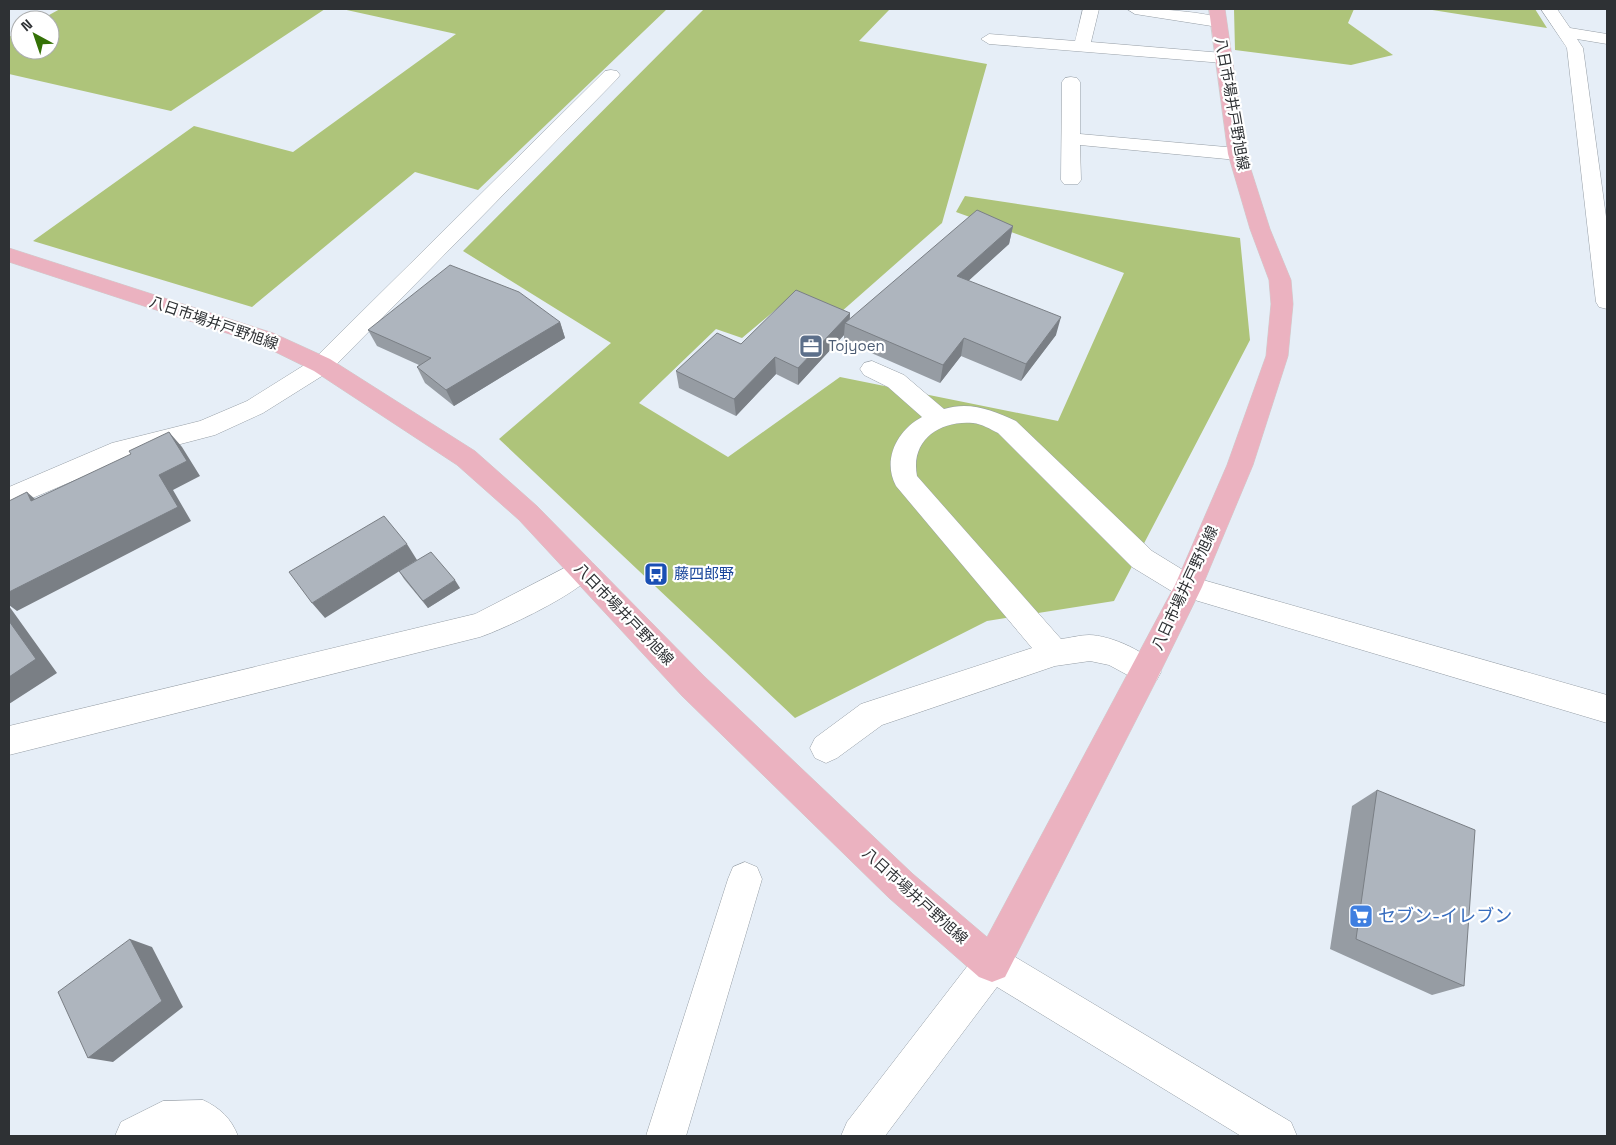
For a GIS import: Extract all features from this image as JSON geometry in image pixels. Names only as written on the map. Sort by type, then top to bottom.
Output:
[{"type":"main road","name":"八日市場井戸野旭線","points":[[9,255],[266,338],[322,365],[466,458],[528,513],[693,686],[872,859],[992,964],[1146,672],[1188,587],[1240,465],[1277,356],[1282,304],[1280,280],[1260,229],[1237,154],[1217,15]]},
{"type":"street","points":[[1082,47],[1091,9]]},
{"type":"street","points":[[1135,9],[1217,15]]},
{"type":"street","points":[[1549,9],[1575,48],[1586,134],[1603,237],[1607,302]]},
{"type":"street","points":[[1564,32],[1607,39]]},
{"type":"street","points":[[989,38],[1223,58]]},
{"type":"street","points":[[9,498],[122,450],[206,429],[255,407],[322,365],[611,75]]},
{"type":"street","points":[[1071,82],[1071,180]]},
{"type":"street","points":[[1586,134],[1607,137]]},
{"type":"street","points":[[1071,139],[1237,154]]},
{"type":"street","points":[[872,369],[896,381],[939,418]]},
{"type":"street","points":[[1055,653],[905,478],[903,457],[913,435],[939,418],[955,414],[986,417],[1007,427],[1142,559],[1188,587],[1607,709]]},
{"type":"street","points":[[9,741],[480,625],[541,595],[582,570]]},
{"type":"street","points":[[826,748],[872,714],[1055,653],[1090,648],[1116,654],[1146,672]]},
{"type":"street","points":[[666,1136],[745,879]]},
{"type":"street","points":[[861,1136],[992,964],[1277,1136]]},
{"type":"street","points":[[135,1136],[163,1122],[203,1120],[218,1136]]},
{"type":"green space","points":[[325,9],[171,111],[9,74],[10,36],[10,60],[60,60],[60,10],[58,10]]},
{"type":"green space","points":[[342,9],[667,9],[478,190],[415,172],[252,307],[33,241],[194,126],[293,152],[456,34]]},
{"type":"green space","points":[[704,9],[890,9],[859,41],[987,64],[942,223],[841,312],[798,291],[742,338],[716,329],[639,403],[728,457],[840,377],[1058,421],[1124,273],[956,212],[965,196],[1240,238],[1250,340],[1114,601],[987,621],[795,718],[499,439],[611,343],[463,251]]},
{"type":"green space","points":[[1234,9],[1354,9],[1348,23],[1393,55],[1351,65],[1235,50]]},
{"type":"green space","points":[[1426,9],[1535,9],[1547,28]]},
{"type":"building","points":[[977,210],[1013,226],[957,276],[1061,317],[1026,364],[964,338],[943,365],[845,323]]},
{"type":"building","points":[[450,265],[519,292],[560,322],[446,390],[417,367],[431,358],[368,330]]},
{"type":"building","points":[[796,290],[850,313],[798,368],[775,357],[734,399],[676,371],[717,333],[741,344]]},
{"type":"building","points":[[169,432],[187,461],[159,475],[178,507],[9,592],[9,501],[27,492],[31,501],[131,454],[129,451]]},
{"type":"building","points":[[384,516],[407,544],[312,603],[289,572]]},
{"type":"building","points":[[431,552],[455,580],[423,601],[399,571]]},
{"type":"building","points":[[9,621],[36,659],[9,677]]},
{"type":"building","points":[[1377,790],[1475,830],[1464,986],[1356,939]]},
{"type":"building","points":[[130,939],[162,1001],[88,1058],[58,992]]},
{"type":"place","name":"Tojyoen","points":[[811,346]]},
{"type":"place","name":"藤四郎野","points":[[656,574]]},
{"type":"place","name":"セブン-イレブン","points":[[1361,916]]}]
